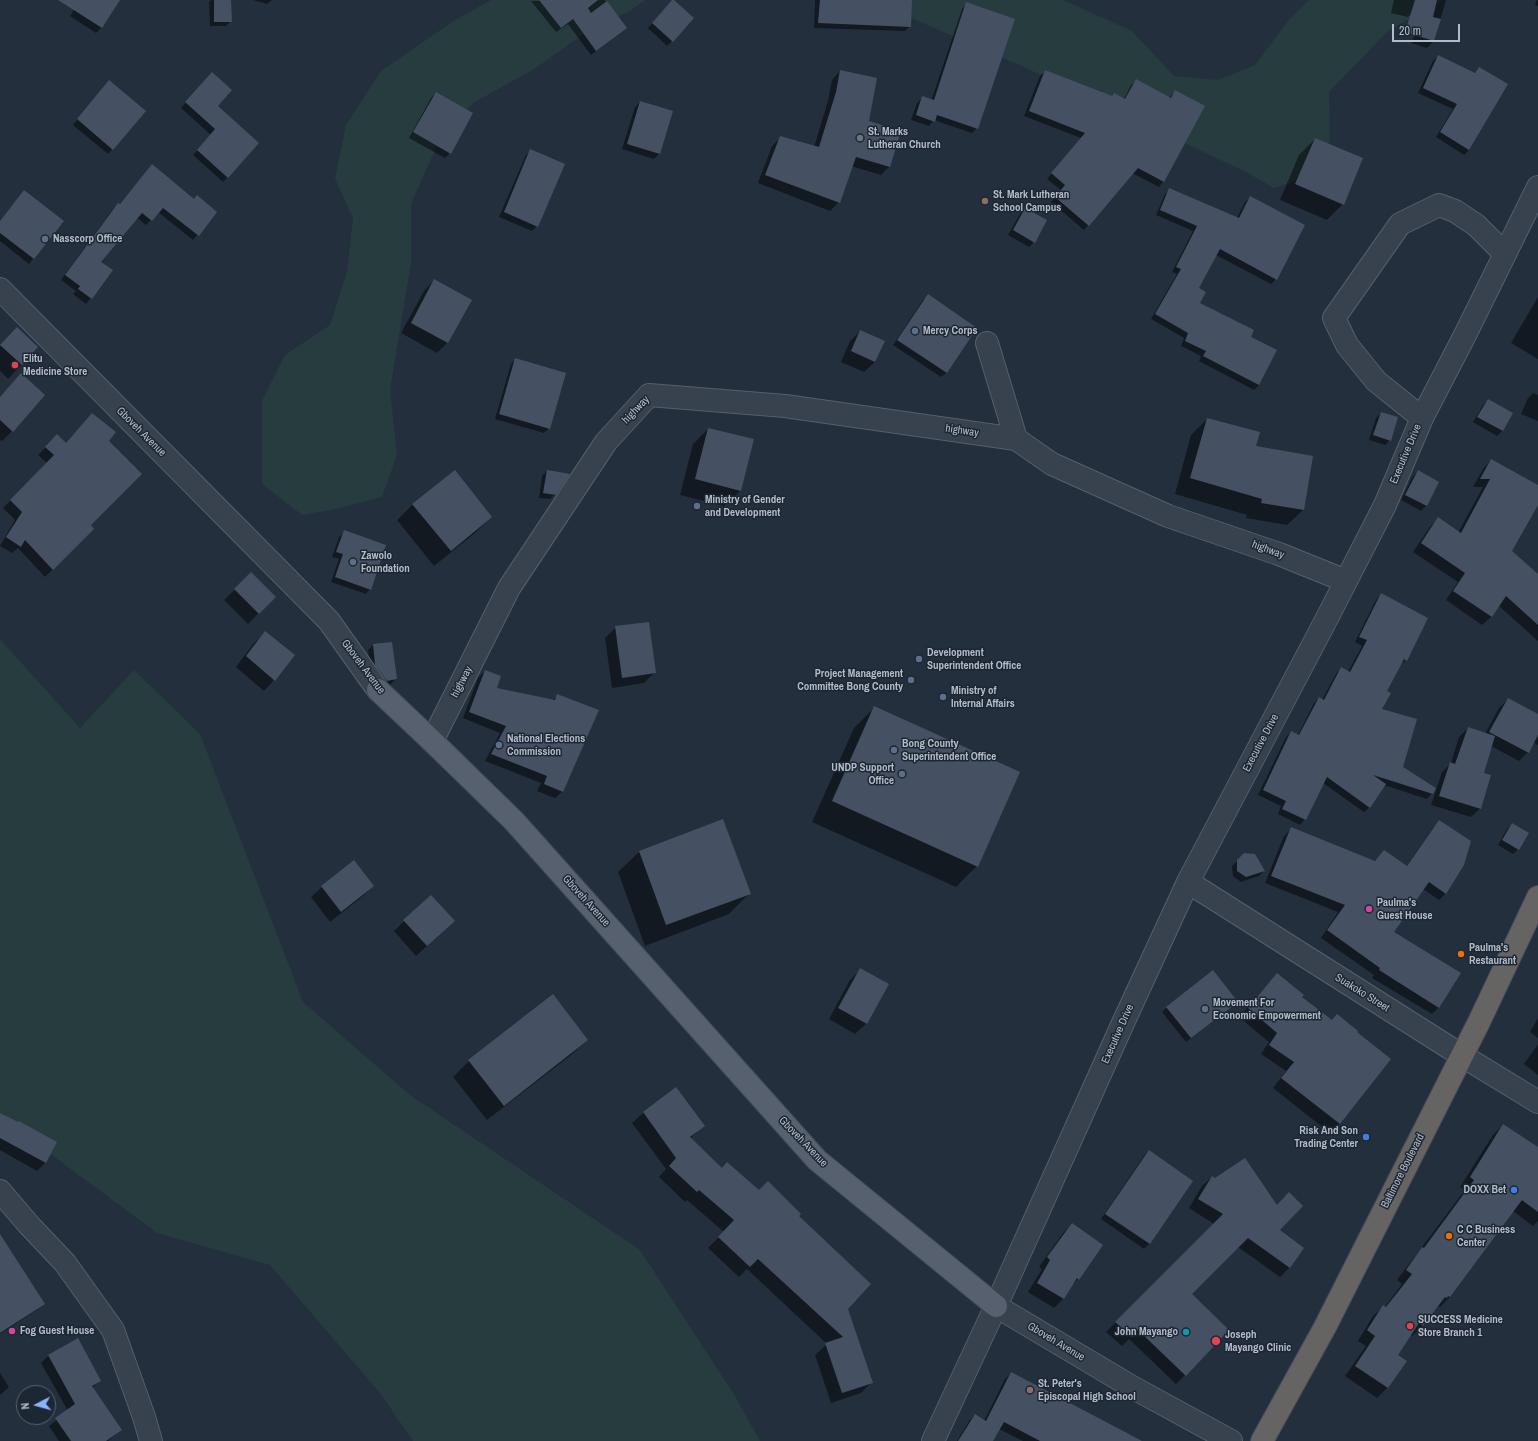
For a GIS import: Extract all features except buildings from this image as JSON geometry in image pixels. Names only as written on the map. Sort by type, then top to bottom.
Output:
[{"type":"highway","name":"Baltimore Boulevard","points":[[1262,1441],[1324,1327],[1478,1022],[1538,897]]},
{"type":"main road","name":"Gboveh Avenue","points":[[378,690],[432,740],[514,821],[817,1160],[996,1306]]},
{"type":"street","name":"Executive Drive","points":[[933,1441],[996,1306],[1188,882],[1385,506],[1422,418],[1538,187]]},
{"type":"street","points":[[1422,418],[1376,381],[1347,345],[1334,318],[1400,224],[1439,205],[1455,211],[1476,225],[1505,254]]},
{"type":"street","name":"Gboveh Avenue","points":[[0,289],[329,621],[378,690]]},
{"type":"street","points":[[988,343],[1016,439]]},
{"type":"street","name":"highway","points":[[432,740],[509,588],[606,442],[649,395],[784,406],[1016,439],[1052,464],[1168,516],[1279,554],[1346,581]]},
{"type":"street","name":"Suakoko Street","points":[[1188,882],[1538,1102]]},
{"type":"street","points":[[0,1191],[29,1225],[65,1263],[113,1330],[151,1441]]},
{"type":"street","name":"Gboveh Avenue","points":[[996,1306],[1132,1387],[1231,1441]]},
{"type":"green space","points":[[491,0],[646,0],[628,12],[592,28],[536,68],[473,103],[436,148],[411,204],[411,263],[390,390],[397,455],[382,497],[336,509],[302,515],[262,484],[262,401],[285,355],[330,325],[347,272],[353,218],[335,179],[346,125],[381,71],[455,20]]},
{"type":"green space","points":[[900,0],[1063,0],[1132,31],[1174,76],[1218,80],[1255,65],[1288,21],[1309,0],[1443,0],[1388,31],[1329,92],[1330,141],[1295,181],[1274,188],[1248,173],[1026,68],[909,17]]},
{"type":"green space","points":[[0,639],[80,728],[134,670],[200,734],[303,1002],[410,1095],[640,1250],[735,1396],[760,1441],[413,1441],[380,1393],[270,1265],[157,1233],[18,1130],[0,1113]]},
{"type":"place","name":"St. Marks Lutheran Church","points":[[860,138]]},
{"type":"place","name":"St. Mark Lutheran School Campus","points":[[985,201]]},
{"type":"place","name":"Nasscorp Office","points":[[45,239]]},
{"type":"place","name":"Mercy Corps","points":[[915,331]]},
{"type":"place","name":"Elitu Medicine Store","points":[[15,365]]},
{"type":"place","name":"Ministry of Gender and Development","points":[[697,506]]},
{"type":"place","name":"Zawolo Foundation","points":[[353,562]]},
{"type":"place","name":"Development Superintendent Office","points":[[919,659]]},
{"type":"place","name":"Project Management Committee Bong County","points":[[911,680]]},
{"type":"place","name":"Ministry of Internal Affairs","points":[[943,697]]},
{"type":"place","name":"National Elections Commission","points":[[499,745]]},
{"type":"place","name":"Bong County Superintendent Office","points":[[894,750]]},
{"type":"place","name":"UNDP Support Office","points":[[902,774]]},
{"type":"place","name":"Paulma's Guest House","points":[[1369,909]]},
{"type":"place","name":"Paulma's Restaurant","points":[[1461,954]]},
{"type":"place","name":"Movement For Economic Empowerment","points":[[1205,1009]]},
{"type":"place","name":"Risk And Son Trading Center","points":[[1366,1137]]},
{"type":"place","name":"DOXX Bet","points":[[1514,1190]]},
{"type":"place","name":"C C Business Center","points":[[1449,1236]]},
{"type":"place","name":"SUCCESS Medicine Store Branch 1","points":[[1410,1326]]},
{"type":"place","name":"Fog Guest House","points":[[12,1331]]},
{"type":"place","name":"John Mayango","points":[[1186,1332]]},
{"type":"place","name":"Joseph Mayango Clinic","points":[[1216,1341]]},
{"type":"place","name":"St. Peter's Episcopal High School","points":[[1030,1390]]}]
